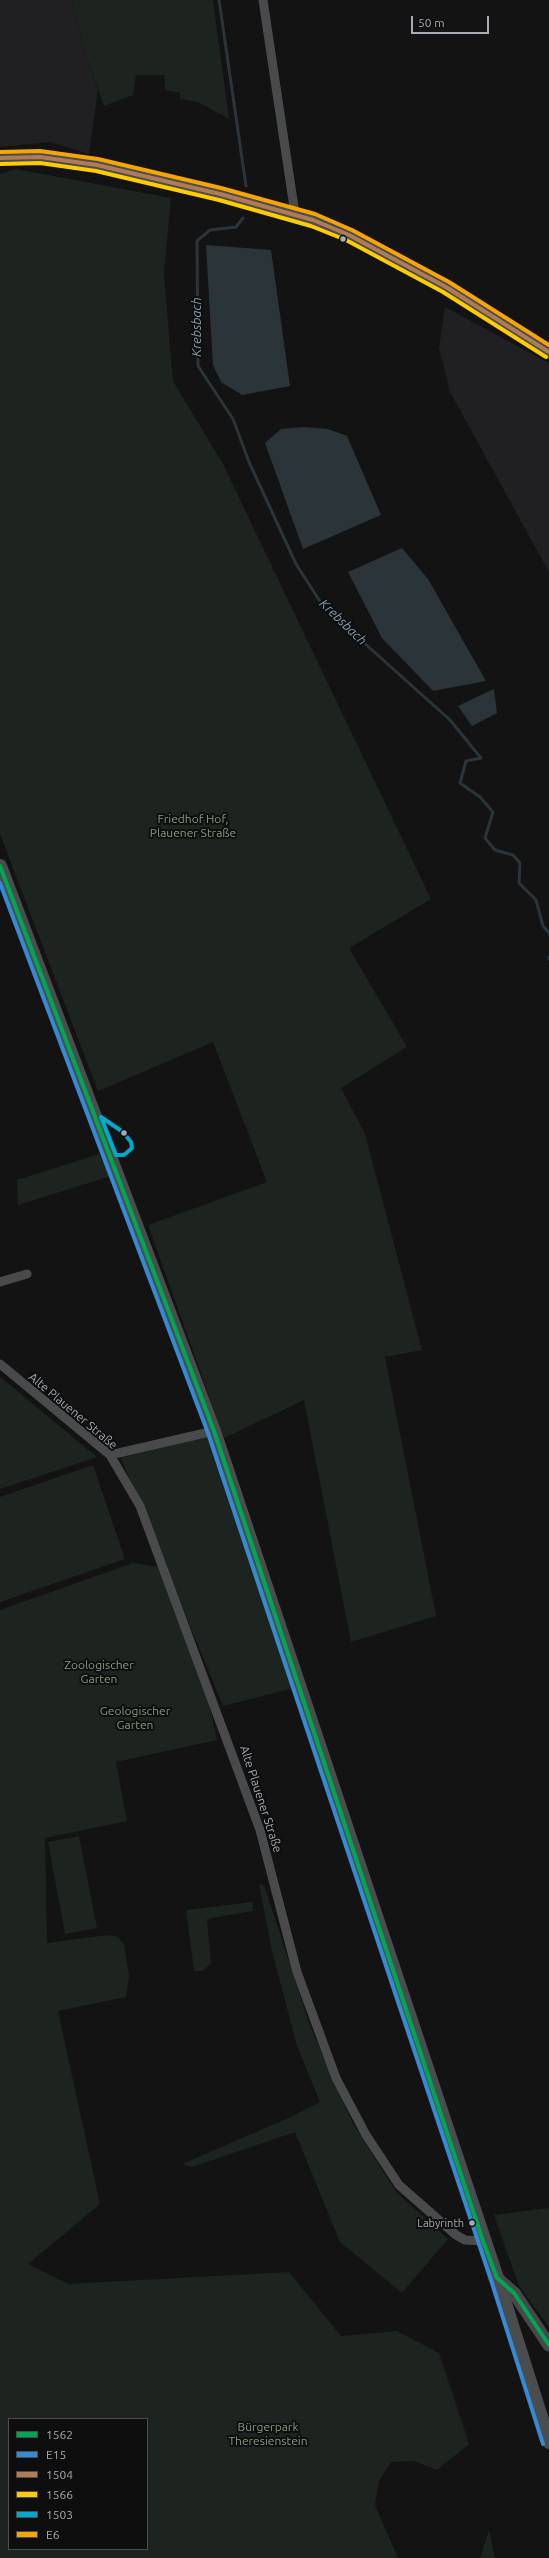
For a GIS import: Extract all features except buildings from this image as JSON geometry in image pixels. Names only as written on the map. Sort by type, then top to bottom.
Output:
[{"type":"main road","points":[[0,158],[40,158],[97,165],[220,194],[295,214],[349,235],[397,259],[446,287],[549,352]]},
{"type":"main road","points":[[0,866],[214,1431],[497,2278],[549,2442]]},
{"type":"street","points":[[263,0],[295,214]]},
{"type":"street","points":[[0,1282],[27,1274]]},
{"type":"street","name":"Alte Plauener Straße","points":[[0,1364],[110,1455],[140,1506],[238,1765],[260,1830],[297,1972],[336,2078],[366,2135],[399,2185],[456,2235],[465,2240],[484,2241]]},
{"type":"street","points":[[110,1455],[214,1431]]},
{"type":"street","points":[[497,2278],[514,2293],[549,2345]]},
{"type":"shaded area","points":[[0,0],[72,0],[84,49],[98,90],[89,154],[50,142],[0,147]]},
{"type":"shaded area","points":[[206,245],[271,250],[290,386],[242,395],[221,382],[213,365]]},
{"type":"shaded area","points":[[445,307],[549,363],[549,572],[450,392],[439,348]]},
{"type":"shaded area","points":[[303,427],[328,429],[347,436],[381,515],[303,549],[265,443],[281,429]]},
{"type":"shaded area","points":[[402,548],[428,579],[486,681],[433,691],[382,638],[348,572]]},
{"type":"shaded area","points":[[494,689],[497,713],[472,726],[458,706]]},
{"type":"green space","points":[[72,0],[213,0],[229,119],[198,102],[180,99],[180,93],[165,90],[164,75],[136,75],[133,95],[104,106],[84,49]]},
{"type":"green space","name":"Friedhof Hof, Plauener Straße","points":[[16,169],[171,198],[164,274],[173,381],[223,464],[431,899],[349,948],[407,1047],[341,1088],[365,1134],[422,1350],[385,1357],[436,1616],[351,1642],[304,1400],[224,1438],[148,1225],[267,1182],[213,1042],[98,1091],[0,834],[0,174]]},
{"type":"green space","points":[[99,1154],[111,1176],[18,1205],[17,1180]]},
{"type":"green space","points":[[0,1377],[16,1390],[97,1457],[0,1489]]},
{"type":"green space","points":[[210,1436],[294,1688],[223,1706],[121,1458]]},
{"type":"green space","points":[[93,1465],[125,1559],[0,1602],[0,1497]]},
{"type":"green space","name":"Bürgerpark Theresienstein","points":[[133,1563],[159,1567],[208,1699],[217,1740],[116,1762],[127,1821],[45,1838],[47,1943],[108,1935],[118,1937],[124,1945],[129,1976],[126,1997],[58,2011],[100,2204],[28,2264],[68,2284],[289,2272],[341,2336],[397,2331],[439,2353],[469,2444],[437,2470],[414,2461],[391,2462],[379,2481],[375,2505],[398,2558],[0,2558],[0,1610]]},
{"type":"green space","points":[[79,1836],[97,1928],[65,1934],[48,1842]]},
{"type":"green space","points":[[259,1884],[264,1885],[310,2026],[352,2122],[396,2192],[448,2239],[402,2293],[340,2242],[295,2132],[192,2167],[182,2164],[291,2117],[320,2102],[297,2046],[271,1947]]},
{"type":"green space","points":[[253,1902],[253,1911],[207,1919],[211,1963],[203,1971],[194,1971],[186,1910]]},
{"type":"green space","points":[[549,2208],[549,2327],[519,2286],[494,2215]]},
{"type":"green space","points":[[489,2530],[495,2558],[480,2558]]},
{"type":"waterway","name":"Krebsbach","points":[[219,0],[246,186]]},
{"type":"waterway","name":"Krebsbach","points":[[243,218],[236,227],[210,230],[197,241],[198,366],[233,419],[249,462],[296,564],[323,606],[450,720],[481,758],[466,761],[460,783],[480,797],[493,812],[485,838],[495,850],[513,855],[520,863],[519,883],[536,900],[543,926],[549,933]]},
{"type":"transit line","name":"E6","points":[[0,152],[40,151],[98,159],[221,188],[315,214],[352,230],[449,282],[549,345]]},
{"type":"transit line","name":"1504","points":[[0,158],[40,157],[97,165],[220,194],[313,220],[349,235],[446,287],[549,352]]},
{"type":"transit line","name":"1566","points":[[0,164],[40,163],[96,171],[219,200],[311,226],[346,240],[443,292],[546,357]]},
{"type":"transit line","name":"1562","points":[[0,866],[214,1431],[483,2241],[497,2278],[514,2293],[549,2345]]},
{"type":"transit line","name":"E15","points":[[0,883],[208,1433],[491,2280],[543,2444]]},
{"type":"transit line","name":"1503","points":[[101,1117],[123,1132],[131,1142],[132,1148],[124,1155],[116,1155],[101,1117]]},
{"type":"place","name":"Labyrinth","points":[[472,2223]]},
{"type":"park label","name":"Zoologischer Garten","points":[[99,1672]]},
{"type":"park label","name":"Geologischer Garten","points":[[135,1718]]}]
